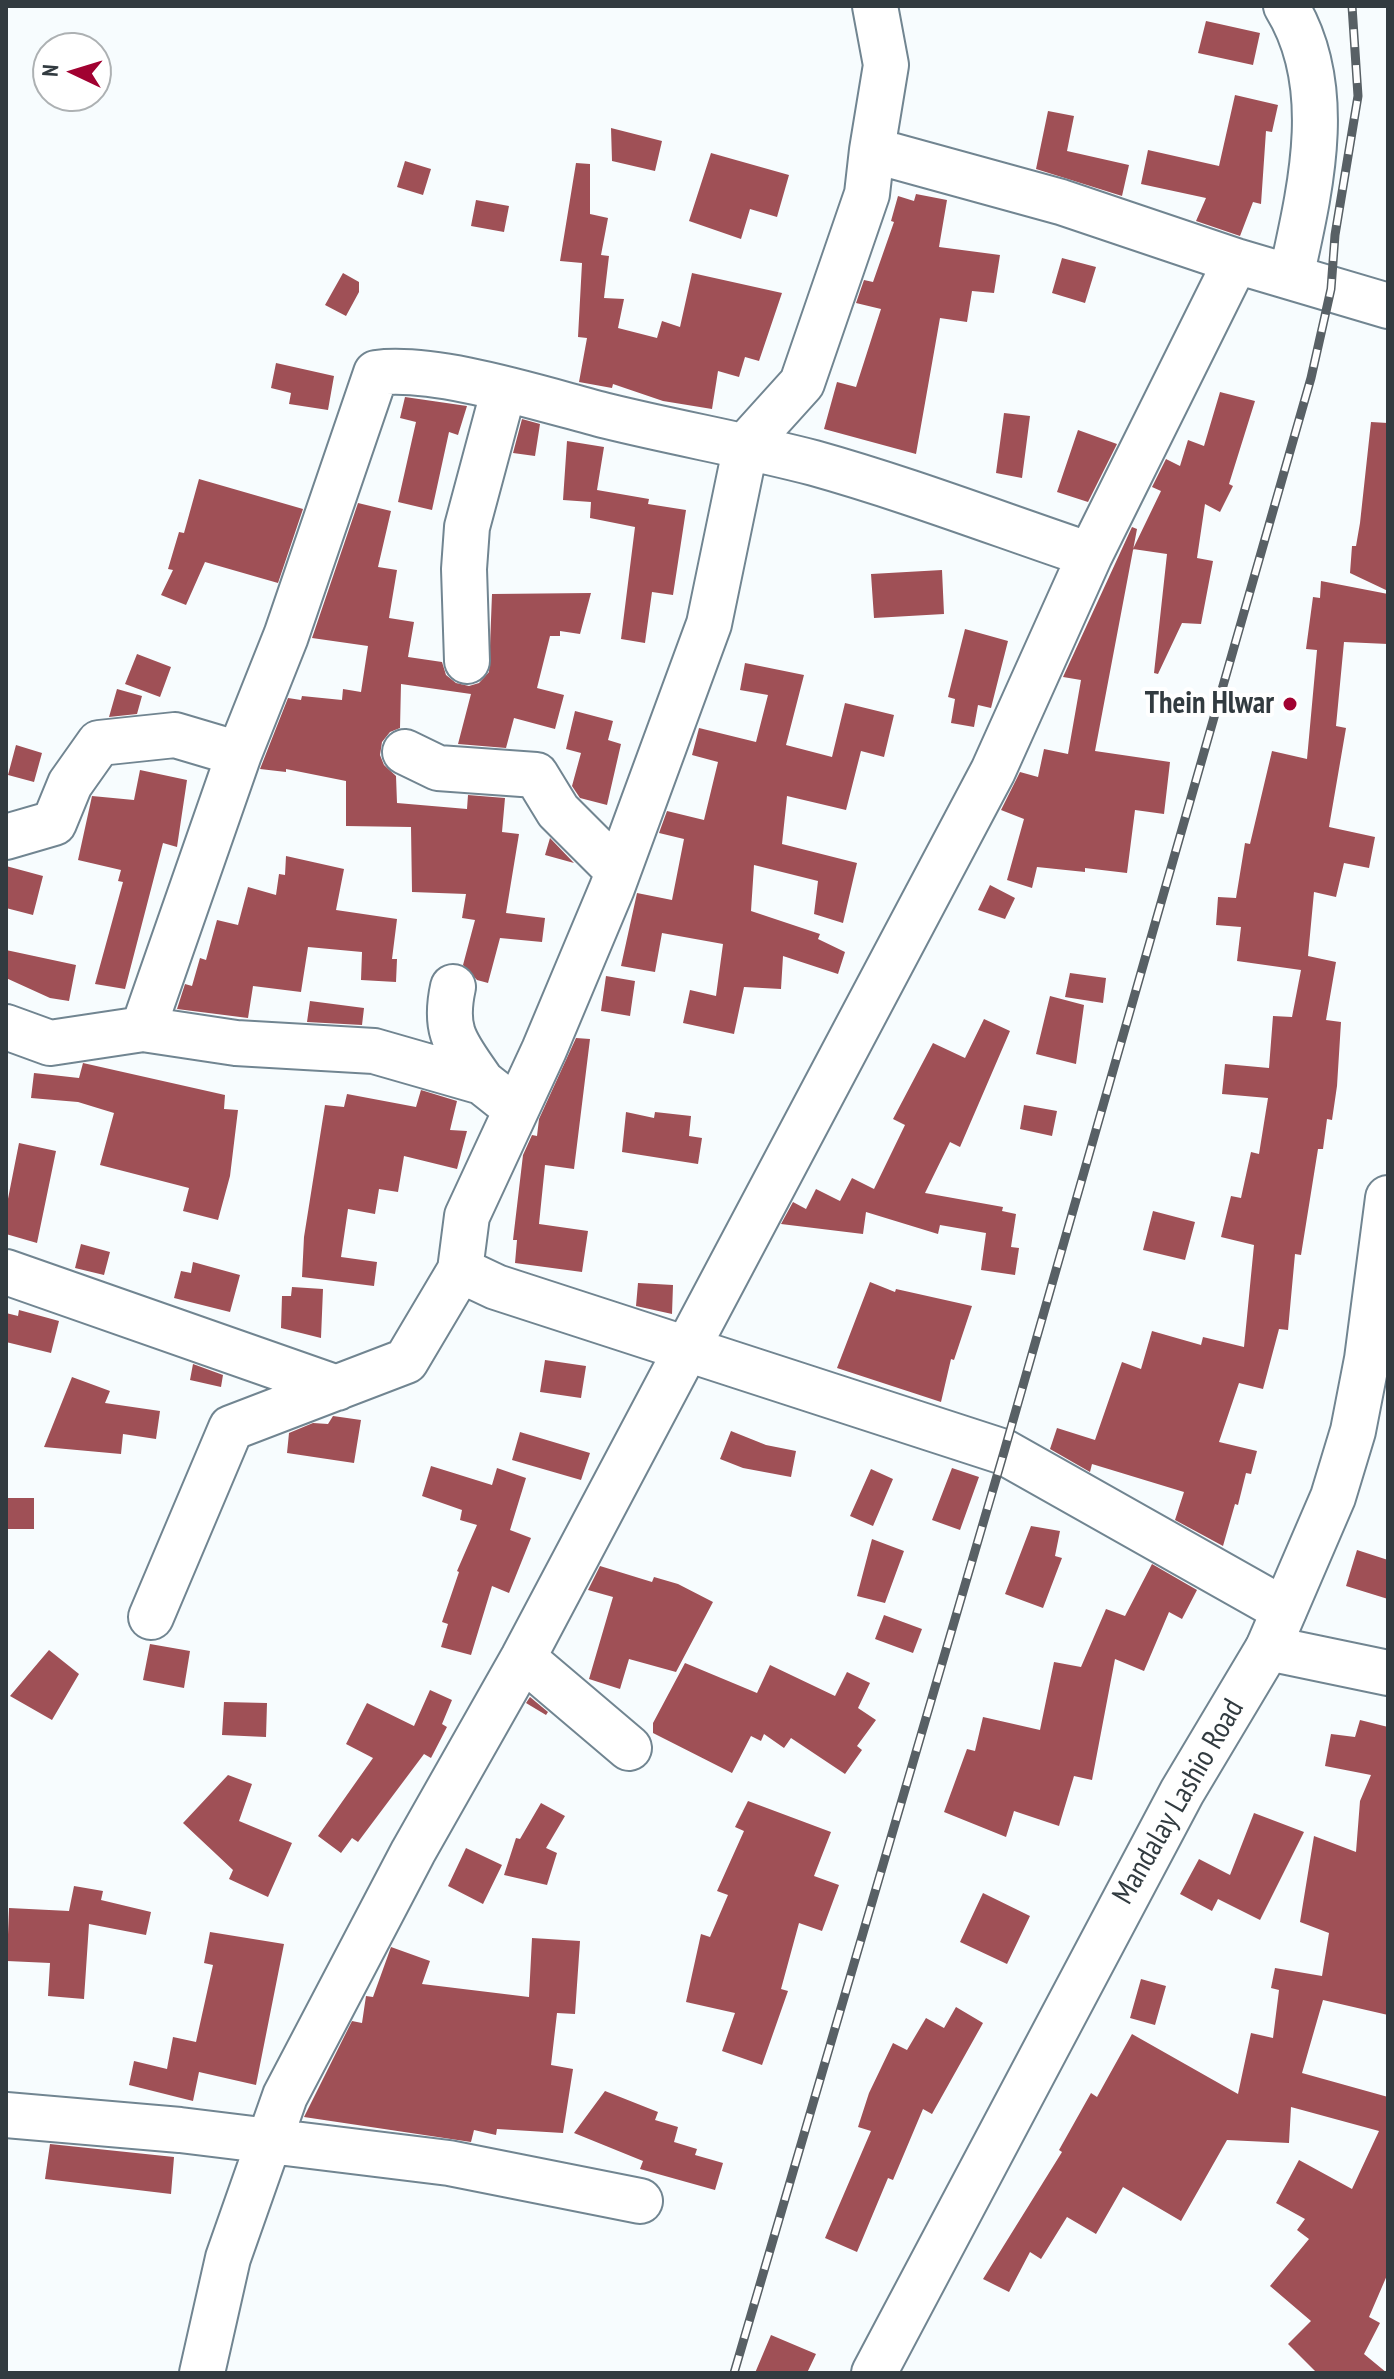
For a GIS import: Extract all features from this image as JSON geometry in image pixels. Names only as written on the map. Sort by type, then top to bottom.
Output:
[{"type":"main road","points":[[151,1617],[231,1428],[406,1361],[460,1270],[467,1216],[618,871],[709,624],[746,445],[802,383],[867,194],[886,65],[875,6]]},
{"type":"main road","points":[[1286,6],[1310,65],[1315,121],[1309,196],[1291,277]]},
{"type":"main road","points":[[872,150],[1061,202],[1236,261],[1388,306]]},
{"type":"main road","points":[[202,2373],[228,2258],[285,2096],[413,1852],[523,1658],[993,771],[1090,555],[1236,261]]},
{"type":"main road","points":[[143,1029],[239,754],[286,636],[376,373],[399,370],[504,389],[611,417],[746,445],[818,464],[1090,555]]},
{"type":"main road","points":[[467,661],[464,569],[467,527],[504,389]]},
{"type":"main road","points":[[6,837],[54,823],[70,784],[99,743],[175,735],[239,754]]},
{"type":"main road","points":[[405,752],[438,768],[536,775],[558,811],[618,871]]},
{"type":"main road","points":[[453,987],[447,1015],[451,1036],[482,1082],[516,1109]]},
{"type":"main road","points":[[6,1027],[50,1043],[143,1029],[236,1043],[374,1051],[482,1082]]},
{"type":"main road","name":"Mandalay Lashio Road","points":[[874,2373],[1175,1805],[1276,1629],[1333,1497],[1353,1431],[1367,1359],[1388,1198]]},
{"type":"main road","points":[[460,1270],[496,1287],[1004,1452],[1276,1629],[1388,1673]]},
{"type":"main road","points":[[6,1272],[337,1388]]},
{"type":"main road","points":[[523,1658],[629,1748]]},
{"type":"main road","points":[[6,2115],[449,2163],[640,2201]]},
{"type":"building","points":[[1206,21],[1260,33],[1253,65],[1198,53]]},
{"type":"building","points":[[1235,95],[1278,105],[1272,132],[1266,131],[1261,204],[1253,202],[1240,236],[1196,221],[1206,198],[1141,184],[1148,150],[1219,166]]},
{"type":"building","points":[[1048,111],[1074,116],[1067,151],[1129,165],[1122,196],[1036,169]]},
{"type":"building","points":[[611,128],[662,141],[655,171],[612,161]]},
{"type":"building","points":[[711,153],[789,175],[777,217],[750,209],[741,239],[689,221]]},
{"type":"building","points":[[405,161],[431,169],[423,195],[397,187]]},
{"type":"building","points":[[576,163],[590,164],[590,214],[608,218],[601,255],[609,256],[604,298],[624,299],[618,328],[657,338],[662,321],[680,327],[692,273],[782,293],[759,361],[745,357],[739,377],[718,371],[712,409],[663,401],[613,384],[612,388],[579,382],[587,338],[578,337],[582,263],[560,261]]},
{"type":"building","points":[[916,194],[947,200],[939,247],[1000,255],[994,293],[972,291],[967,322],[940,318],[916,454],[824,429],[837,382],[856,387],[881,309],[856,303],[864,280],[873,282],[894,222],[891,221],[898,196],[914,201]]},
{"type":"building","points":[[476,200],[509,206],[504,232],[471,226]]},
{"type":"building","points":[[1062,258],[1096,267],[1085,303],[1052,293]]},
{"type":"building","points":[[343,273],[359,282],[359,292],[346,316],[325,305]]},
{"type":"building","points":[[276,363],[334,376],[328,410],[289,404],[291,393],[271,388]]},
{"type":"building","points":[[1220,392],[1255,401],[1229,484],[1233,486],[1220,512],[1205,504],[1197,558],[1213,561],[1201,624],[1182,623],[1158,674],[1154,673],[1167,554],[1133,549],[1161,491],[1152,487],[1166,459],[1180,466],[1188,440],[1204,446]]},
{"type":"building","points":[[405,397],[467,406],[458,435],[449,432],[432,510],[398,502],[416,422],[400,418]]},
{"type":"building","points":[[1004,413],[1030,416],[1022,478],[996,473]]},
{"type":"building","points":[[522,419],[540,424],[535,456],[513,453]]},
{"type":"building","points":[[1371,422],[1388,423],[1388,591],[1350,573],[1352,546],[1356,546],[1360,523]]},
{"type":"building","points":[[1078,430],[1117,444],[1088,502],[1057,492]]},
{"type":"building","points":[[567,441],[604,447],[597,490],[649,499],[648,504],[686,510],[673,595],[652,592],[645,643],[621,639],[635,527],[590,518],[591,502],[563,500]]},
{"type":"building","points":[[199,479],[303,509],[278,583],[205,562],[186,605],[161,595],[173,570],[168,569],[179,532],[184,533]]},
{"type":"building","points":[[358,503],[391,511],[378,567],[397,570],[389,618],[414,622],[408,657],[442,662],[446,675],[456,683],[469,686],[479,683],[489,672],[492,594],[591,593],[580,634],[560,631],[560,636],[550,636],[537,688],[564,695],[555,729],[514,718],[506,748],[458,744],[471,694],[401,684],[400,728],[390,732],[382,742],[380,755],[384,765],[396,776],[397,803],[467,809],[468,795],[505,798],[502,832],[519,834],[506,913],[545,918],[542,942],[500,938],[488,983],[477,980],[463,965],[475,920],[462,918],[466,894],[412,892],[411,827],[346,826],[346,781],[286,769],[286,772],[260,769],[288,698],[301,700],[302,696],[342,700],[343,689],[361,692],[368,646],[312,638]]},
{"type":"building","points":[[1132,527],[1137,529],[1095,751],[1170,762],[1164,814],[1135,810],[1127,873],[1037,867],[1032,888],[1007,880],[1024,819],[1001,810],[1020,772],[1038,777],[1044,749],[1068,754],[1081,680],[1063,677]]},
{"type":"building","points":[[942,570],[944,614],[874,618],[871,574]]},
{"type":"building","points":[[1321,581],[1388,594],[1388,644],[1344,642],[1336,726],[1346,728],[1329,827],[1375,837],[1369,868],[1344,863],[1336,897],[1314,892],[1308,956],[1336,962],[1326,1020],[1341,1022],[1337,1086],[1332,1120],[1327,1119],[1323,1149],[1318,1149],[1301,1255],[1295,1254],[1288,1330],[1279,1329],[1263,1389],[1239,1383],[1219,1442],[1257,1451],[1251,1474],[1246,1473],[1223,1546],[1175,1520],[1184,1492],[1092,1464],[1090,1472],[1050,1449],[1057,1428],[1095,1440],[1122,1362],[1141,1369],[1152,1331],[1201,1345],[1203,1337],[1244,1347],[1254,1245],[1221,1237],[1231,1196],[1241,1198],[1251,1152],[1259,1154],[1268,1098],[1222,1094],[1225,1064],[1269,1068],[1273,1016],[1292,1017],[1301,970],[1237,961],[1241,927],[1216,925],[1218,897],[1236,898],[1245,843],[1250,844],[1272,751],[1307,759],[1317,650],[1306,649],[1313,597],[1320,598]]},
{"type":"building","points":[[965,629],[1008,641],[991,708],[978,705],[974,727],[951,723],[955,699],[948,697]]},
{"type":"building","points":[[137,654],[171,667],[160,697],[125,684]]},
{"type":"building","points":[[745,663],[804,675],[786,745],[832,757],[845,703],[894,715],[884,757],[861,751],[846,810],[787,796],[782,844],[857,863],[843,923],[814,914],[818,881],[754,865],[751,911],[820,934],[818,939],[845,952],[838,974],[783,956],[781,989],[744,987],[734,1034],[683,1023],[690,990],[716,996],[723,944],[662,933],[655,972],[621,966],[637,893],[672,900],[684,839],[659,833],[667,811],[704,820],[718,762],[692,755],[699,728],[756,742],[768,695],[740,690]]},
{"type":"building","points":[[117,689],[142,696],[137,714],[109,717]]},
{"type":"building","points":[[575,711],[613,721],[608,740],[621,744],[607,805],[580,798],[572,786],[581,753],[566,749]]},
{"type":"building","points":[[16,745],[42,753],[34,782],[8,775]]},
{"type":"building","points":[[140,770],[187,780],[177,847],[163,843],[125,989],[95,984],[123,882],[118,881],[121,870],[78,860],[92,796],[134,800]]},
{"type":"building","points":[[550,838],[574,863],[545,855]]},
{"type":"building","points":[[286,856],[344,869],[336,910],[397,919],[392,959],[397,959],[396,982],[361,980],[362,952],[308,947],[301,992],[253,986],[248,1018],[177,1009],[185,984],[192,986],[200,958],[206,960],[217,920],[238,925],[248,887],[276,895],[279,874],[285,875]]},
{"type":"building","points":[[6,866],[43,876],[33,915],[6,908]]},
{"type":"building","points":[[990,885],[1015,898],[1005,919],[978,910]]},
{"type":"building","points":[[6,950],[76,965],[69,1001],[50,998],[6,978]]},
{"type":"building","points":[[1070,973],[1106,978],[1103,1003],[1065,997]]},
{"type":"building","points":[[606,976],[635,981],[630,1016],[601,1011]]},
{"type":"building","points":[[1050,996],[1084,1005],[1076,1064],[1036,1054]]},
{"type":"building","points":[[310,1001],[364,1008],[362,1025],[307,1022]]},
{"type":"building","points":[[984,1019],[1010,1031],[960,1147],[950,1142],[925,1193],[1003,1207],[1002,1211],[1016,1214],[1011,1247],[1019,1248],[1015,1275],[981,1270],[986,1233],[940,1225],[938,1234],[866,1212],[863,1234],[781,1224],[793,1202],[806,1209],[816,1189],[840,1201],[852,1178],[874,1189],[905,1125],[893,1119],[933,1043],[965,1058]]},
{"type":"building","points":[[576,1038],[590,1039],[574,1169],[545,1165],[539,1224],[588,1231],[582,1272],[515,1263],[517,1240],[513,1240],[523,1155],[532,1135],[537,1136],[539,1119]]},
{"type":"building","points":[[83,1063],[225,1095],[224,1109],[238,1110],[230,1176],[218,1220],[183,1211],[189,1188],[100,1165],[114,1113],[78,1102],[31,1098],[34,1073],[79,1078]]},
{"type":"building","points":[[421,1090],[457,1101],[450,1130],[467,1131],[457,1169],[404,1156],[398,1192],[379,1189],[375,1214],[348,1209],[341,1257],[377,1262],[374,1286],[302,1277],[304,1237],[325,1105],[344,1107],[347,1094],[416,1107]]},
{"type":"building","points":[[1024,1105],[1057,1111],[1052,1136],[1020,1129]]},
{"type":"building","points":[[626,1112],[654,1118],[655,1112],[691,1116],[689,1136],[702,1138],[698,1164],[622,1152]]},
{"type":"building","points":[[19,1143],[56,1151],[37,1243],[6,1234],[6,1209]]},
{"type":"building","points":[[1153,1211],[1195,1222],[1185,1260],[1143,1250]]},
{"type":"building","points":[[81,1244],[110,1252],[104,1275],[75,1268]]},
{"type":"building","points":[[193,1262],[240,1275],[230,1312],[174,1298],[181,1271],[191,1273]]},
{"type":"building","points":[[870,1282],[895,1292],[896,1289],[972,1306],[954,1360],[951,1359],[941,1402],[837,1368]]},
{"type":"building","points":[[638,1283],[673,1285],[672,1314],[636,1306]]},
{"type":"building","points":[[292,1287],[323,1289],[321,1338],[281,1328],[282,1296],[291,1296]]},
{"type":"building","points":[[19,1310],[59,1321],[51,1353],[6,1342],[6,1313],[18,1316]]},
{"type":"building","points":[[545,1360],[586,1366],[581,1398],[540,1392]]},
{"type":"building","points":[[193,1364],[223,1375],[221,1387],[190,1380]]},
{"type":"building","points":[[72,1377],[110,1391],[105,1403],[160,1411],[156,1439],[123,1434],[121,1454],[44,1447]]},
{"type":"building","points":[[333,1416],[361,1420],[354,1463],[287,1453],[289,1433],[313,1423],[328,1424]]},
{"type":"building","points":[[731,1431],[766,1445],[796,1451],[791,1477],[743,1468],[720,1459]]},
{"type":"building","points":[[520,1432],[590,1453],[581,1480],[512,1460]]},
{"type":"building","points":[[431,1466],[492,1485],[497,1468],[526,1478],[510,1530],[531,1538],[509,1593],[492,1586],[471,1655],[441,1647],[448,1624],[442,1622],[457,1571],[477,1525],[460,1520],[462,1510],[422,1496]]},
{"type":"building","points":[[952,1468],[979,1477],[960,1530],[932,1520]]},
{"type":"building","points":[[871,1469],[893,1479],[873,1526],[850,1516]]},
{"type":"building","points":[[6,1498],[34,1498],[34,1529],[6,1529]]},
{"type":"building","points":[[1031,1526],[1060,1531],[1055,1556],[1062,1558],[1043,1608],[1005,1594]]},
{"type":"building","points":[[872,1539],[904,1551],[885,1603],[857,1596]]},
{"type":"building","points":[[1357,1550],[1388,1560],[1388,1599],[1346,1586]]},
{"type":"building","points":[[1152,1564],[1197,1590],[1182,1619],[1169,1612],[1144,1671],[1115,1659],[1092,1780],[1074,1776],[1059,1826],[1014,1811],[1006,1837],[944,1812],[967,1749],[975,1751],[983,1717],[1040,1730],[1054,1662],[1081,1667],[1106,1609],[1125,1616]]},
{"type":"building","points":[[600,1566],[652,1582],[654,1577],[678,1584],[713,1602],[676,1672],[629,1659],[620,1689],[589,1679],[613,1597],[588,1590]]},
{"type":"building","points":[[884,1615],[922,1629],[913,1653],[875,1639]]},
{"type":"building","points":[[150,1644],[190,1651],[184,1688],[143,1680]]},
{"type":"building","points":[[49,1650],[79,1674],[52,1720],[10,1696]]},
{"type":"building","points":[[685,1663],[757,1693],[770,1665],[835,1696],[847,1672],[870,1683],[858,1708],[876,1720],[857,1746],[862,1750],[845,1774],[791,1738],[784,1748],[764,1734],[761,1741],[751,1736],[732,1773],[653,1733],[653,1723]]},
{"type":"building","points":[[430,1690],[452,1700],[442,1724],[447,1727],[431,1758],[424,1754],[358,1842],[352,1838],[341,1853],[318,1836],[373,1758],[346,1744],[367,1703],[414,1726]]},
{"type":"building","points":[[530,1697],[548,1712],[546,1715],[526,1703]]},
{"type":"building","points":[[224,1702],[267,1703],[266,1737],[222,1735]]},
{"type":"building","points":[[1360,1720],[1388,1727],[1388,2015],[1323,2000],[1302,2073],[1388,2097],[1388,2273],[1369,2317],[1380,2323],[1364,2354],[1387,2373],[1317,2373],[1288,2344],[1311,2321],[1270,2286],[1309,2239],[1297,2230],[1305,2219],[1276,2203],[1299,2160],[1352,2189],[1379,2131],[1291,2107],[1289,2143],[1227,2140],[1181,2221],[1123,2187],[1096,2234],[1067,2217],[1041,2259],[1030,2252],[1009,2292],[983,2279],[1062,2152],[1059,2150],[1091,2093],[1097,2097],[1132,2034],[1238,2094],[1251,2033],[1273,2038],[1279,1990],[1271,1988],[1275,1968],[1322,1976],[1329,1933],[1300,1922],[1314,1836],[1356,1852],[1360,1801],[1371,1775],[1325,1766],[1331,1734],[1355,1737]]},
{"type":"building","points":[[228,1775],[252,1784],[239,1821],[292,1843],[268,1897],[229,1879],[233,1870],[183,1823]]},
{"type":"building","points":[[748,1801],[831,1832],[814,1876],[839,1885],[822,1931],[799,1923],[781,1989],[788,1991],[762,2065],[722,2051],[735,2013],[686,2002],[701,1934],[710,1937],[728,1895],[717,1891],[744,1831],[735,1827]]},
{"type":"building","points":[[541,1803],[565,1816],[546,1848],[557,1853],[547,1885],[504,1875],[516,1838],[520,1839]]},
{"type":"building","points":[[1254,1813],[1304,1832],[1260,1920],[1218,1899],[1212,1911],[1180,1894],[1199,1859],[1230,1875]]},
{"type":"building","points":[[466,1848],[502,1865],[483,1904],[448,1886]]},
{"type":"building","points":[[74,1886],[103,1891],[101,1900],[151,1912],[146,1935],[89,1924],[84,1999],[48,1996],[50,1963],[7,1961],[9,1908],[69,1911]]},
{"type":"building","points":[[983,1893],[1030,1916],[1007,1964],[960,1942]]},
{"type":"building","points":[[210,1932],[284,1944],[256,2085],[199,2072],[193,2101],[129,2085],[134,2061],[167,2069],[173,2037],[196,2042],[213,1965],[204,1963]]},
{"type":"building","points":[[532,1938],[580,1941],[575,2014],[557,2013],[551,2065],[573,2069],[563,2133],[497,2129],[496,2135],[474,2130],[471,2142],[304,2117],[352,2021],[362,2023],[366,1996],[373,1997],[391,1947],[430,1961],[422,1984],[529,1997]]},
{"type":"building","points":[[1141,1979],[1166,1986],[1155,2025],[1130,2018]]},
{"type":"building","points":[[956,2007],[983,2023],[932,2114],[923,2109],[893,2180],[888,2178],[857,2252],[825,2238],[871,2131],[858,2127],[869,2093],[893,2043],[907,2050],[926,2018],[944,2028]]},
{"type":"building","points":[[605,2091],[658,2112],[655,2120],[678,2127],[674,2142],[697,2149],[695,2155],[723,2163],[715,2190],[640,2169],[643,2161],[574,2133]]},
{"type":"building","points":[[50,2144],[174,2157],[171,2194],[45,2179]]},
{"type":"building","points":[[771,2335],[816,2354],[807,2373],[755,2373]]},
{"type":"railway","points":[[734,2373],[1004,1452],[1311,378],[1331,289],[1335,235],[1358,96],[1352,6]]},
{"type":"place","name":"Thein Hlwar","points":[[1290,704]]}]
